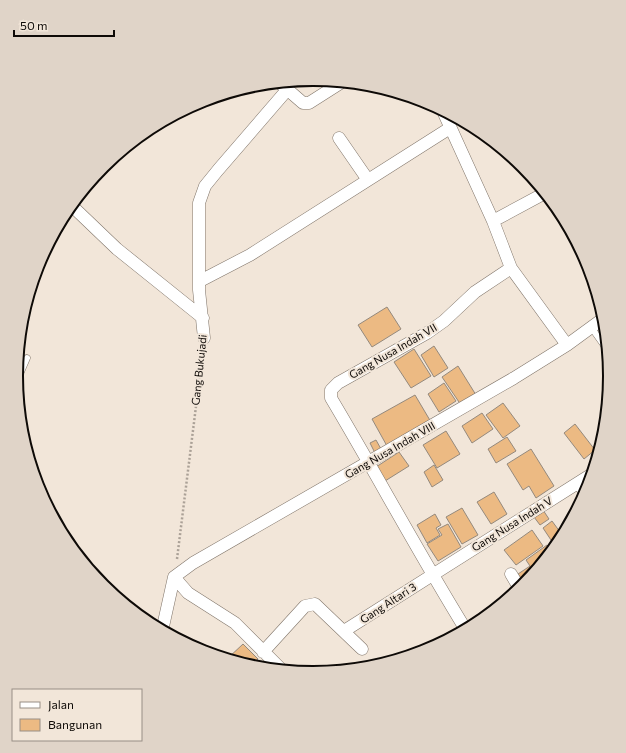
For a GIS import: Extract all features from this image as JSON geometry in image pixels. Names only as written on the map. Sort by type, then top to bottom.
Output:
[{"type":"street","points":[[286,88],[299,101],[309,103],[334,87]]},
{"type":"street","name":"Gang Bukujadi","points":[[204,338],[199,290],[199,203],[205,186],[282,88]]},
{"type":"street","points":[[446,119],[493,221],[511,268],[567,344]]},
{"type":"street","points":[[200,281],[250,255],[450,128]]},
{"type":"street","points":[[339,138],[368,180]]},
{"type":"street","points":[[493,221],[540,196]]},
{"type":"street","points":[[76,210],[117,249],[203,318]]},
{"type":"street","name":"Gang Nusa Indah VII","points":[[369,462],[331,398],[331,390],[338,383],[427,333],[444,321],[475,292],[511,268]]},
{"type":"street","name":"Gang Nusa Indah VIII","points":[[174,577],[192,563],[514,378],[598,322]]},
{"type":"street","points":[[369,462],[432,575],[463,625]]},
{"type":"street","name":"Gang Nusa Indah V","points":[[432,575],[584,479]]},
{"type":"street","points":[[578,483],[581,487]]},
{"type":"street","points":[[511,574],[517,583]]},
{"type":"street","name":"Gang Altari 3","points":[[344,631],[432,575]]},
{"type":"street","points":[[163,625],[174,577]]},
{"type":"street","points":[[174,577],[188,593],[235,623],[276,664]]},
{"type":"street","points":[[263,652],[308,604],[315,604],[362,649]]},
{"type":"lane","points":[[591,327],[601,341]]},
{"type":"lane","points":[[24,363],[26,358]]},
{"type":"path","name":"Gang Bukujadi","points":[[174,577],[204,338]]},
{"type":"building","points":[[387,307],[401,329],[372,347],[358,325]]},
{"type":"building","points":[[434,346],[448,368],[434,377],[421,355]]},
{"type":"building","points":[[414,349],[431,376],[411,388],[394,362]]},
{"type":"building","points":[[458,366],[476,395],[461,405],[442,377]]},
{"type":"building","points":[[444,383],[456,401],[439,412],[428,394]]},
{"type":"building","points":[[415,395],[431,422],[387,446],[372,419]]},
{"type":"building","points":[[503,403],[520,426],[503,438],[486,415]]},
{"type":"building","points":[[482,413],[493,429],[472,443],[462,426]]},
{"type":"building","points":[[575,424],[594,448],[593,452],[584,459],[564,433]]},
{"type":"building","points":[[446,431],[460,454],[437,468],[423,445]]},
{"type":"building","points":[[507,437],[516,451],[496,463],[488,449]]},
{"type":"building","points":[[376,440],[381,449],[375,453],[370,443]]},
{"type":"building","points":[[531,449],[554,486],[536,498],[529,486],[523,490],[507,464]]},
{"type":"building","points":[[399,452],[409,466],[385,481],[376,467]]},
{"type":"building","points":[[434,465],[443,480],[432,487],[424,472]]},
{"type":"building","points":[[494,492],[507,514],[491,524],[477,502]]},
{"type":"building","points":[[462,508],[478,535],[462,544],[446,517]]},
{"type":"building","points":[[543,510],[549,519],[540,525],[534,517]]},
{"type":"building","points":[[435,514],[441,525],[436,528],[440,535],[427,543],[417,525]]},
{"type":"building","points":[[552,521],[559,530],[552,541],[543,528]]},
{"type":"building","points":[[448,524],[461,547],[438,561],[427,544],[442,535],[438,529]]},
{"type":"building","points":[[532,530],[543,546],[516,565],[504,550]]},
{"type":"building","points":[[547,545],[548,546],[521,579],[518,574],[530,566],[526,560]]},
{"type":"building","points":[[243,644],[258,659],[256,661],[231,655]]}]
